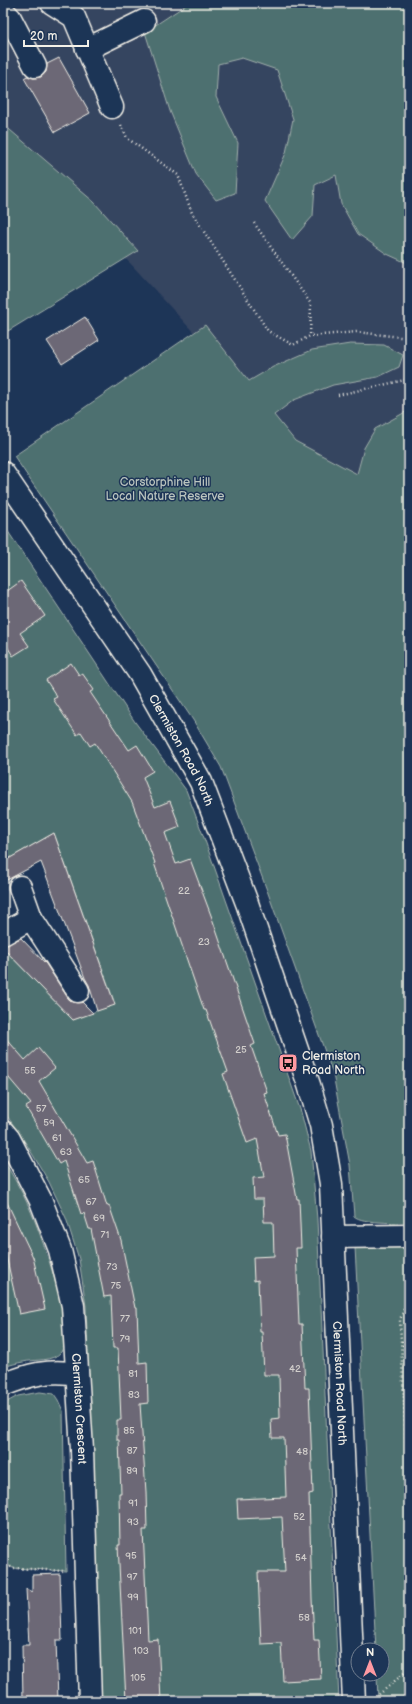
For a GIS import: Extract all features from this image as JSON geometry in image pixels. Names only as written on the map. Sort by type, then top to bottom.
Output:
[{"type":"street","points":[[52,3],[74,17],[112,107]]},
{"type":"street","points":[[3,12],[10,18],[35,66]]},
{"type":"street","points":[[87,49],[144,21]]},
{"type":"street","name":"Clermiston Road North","points":[[3,473],[140,674],[201,782],[248,904],[309,1084],[321,1125],[331,1184],[354,1701]]},
{"type":"street","points":[[20,887],[31,918],[78,991]]},
{"type":"street","points":[[3,934],[31,918]]},
{"type":"street","name":"Clermiston Crescent","points":[[3,1132],[9,1139],[41,1201],[60,1250],[73,1306],[82,1450],[90,1701]]},
{"type":"street","points":[[333,1237],[409,1236]]},
{"type":"street","points":[[3,1386],[24,1376],[59,1371],[77,1374]]},
{"type":"path","points":[[112,107],[127,138],[178,175],[192,213],[268,331],[293,345],[310,336],[358,332],[409,338]]},
{"type":"path","points":[[254,223],[311,304],[310,336]]},
{"type":"path","points":[[338,395],[409,379]]},
{"type":"path","points":[[408,1298],[400,1320],[400,1337],[409,1472]]},
{"type":"path","points":[[400,1337],[409,1366]]},
{"type":"path","points":[[3,1564],[13,1568],[66,1571],[85,1569]]},
{"type":"path","points":[[354,1701],[378,1697],[409,1669]]},
{"type":"shaded area","points":[[3,3],[258,3],[409,215],[409,469],[306,514],[195,334],[130,263],[3,148]]},
{"type":"green space","points":[[189,3],[409,3],[409,264],[387,254],[358,234],[341,204],[336,175],[315,185],[313,216],[292,240],[265,201],[286,153],[293,119],[277,70],[242,58],[218,64],[216,97],[238,143],[235,193],[216,200],[196,174],[170,111],[145,32]]},
{"type":"green space","points":[[3,124],[94,202],[138,251],[8,331],[3,324]]},
{"type":"green space","name":"Corstorphine Hill Local Nature Reserve","points":[[205,325],[249,381],[273,367],[312,350],[350,344],[384,345],[403,355],[399,367],[378,377],[333,385],[294,400],[274,415],[295,441],[357,474],[364,448],[375,429],[409,410],[409,1223],[372,1221],[358,1219],[354,1216],[350,1165],[333,1074],[221,767],[193,720],[14,456]]},
{"type":"green space","points":[[3,524],[135,722],[186,790],[301,1112],[311,1151],[317,1219],[339,1701],[101,1701],[86,1306],[79,1259],[66,1218],[49,1182],[27,1145],[3,1110],[3,948],[73,1020],[115,1004],[54,833],[3,862]]},
{"type":"green space","points":[[3,1159],[29,1207],[41,1237],[61,1304],[65,1341],[61,1352],[49,1359],[21,1362],[3,1367]]},
{"type":"green space","points":[[409,1245],[409,1701],[378,1701],[377,1682],[390,1682],[390,1642],[376,1642],[355,1247]]},
{"type":"green space","points":[[40,1392],[54,1394],[63,1411],[66,1571],[13,1568],[3,1563],[3,1404],[18,1396]]},
{"type":"building","points":[[59,58],[90,113],[55,132],[24,78],[27,76],[34,78],[41,77],[46,72],[47,64]]},
{"type":"building","points":[[85,317],[99,340],[62,364],[47,341]]},
{"type":"building","points":[[21,581],[45,616],[20,633],[29,646],[13,656],[5,643],[3,645],[3,594]]},
{"type":"building","points":[[71,663],[79,675],[82,673],[94,690],[90,692],[129,750],[137,745],[153,771],[143,777],[155,807],[170,801],[180,827],[165,833],[176,864],[190,859],[255,1044],[251,1046],[267,1092],[264,1093],[278,1135],[285,1134],[297,1199],[299,1199],[301,1248],[296,1248],[299,1324],[302,1324],[305,1388],[309,1388],[313,1493],[309,1494],[312,1599],[314,1640],[319,1640],[321,1679],[283,1681],[281,1643],[261,1644],[258,1572],[285,1572],[282,1517],[238,1519],[237,1499],[286,1497],[284,1438],[272,1438],[271,1419],[280,1418],[279,1375],[264,1375],[262,1332],[260,1332],[258,1280],[254,1281],[253,1257],[274,1256],[273,1222],[264,1222],[263,1199],[254,1199],[253,1178],[264,1177],[257,1139],[247,1143],[223,1074],[228,1072],[206,1010],[204,1010],[155,863],[132,802],[95,743],[90,746],[81,732],[77,735],[53,699],[57,697],[46,680]]},
{"type":"building","points":[[54,833],[115,1005],[97,1011],[89,985],[41,862],[3,882],[3,862]]},
{"type":"building","points":[[21,938],[46,964],[68,998],[73,1002],[82,1002],[93,1013],[73,1020],[3,948],[3,946]]},
{"type":"building","points":[[3,1035],[25,1060],[38,1048],[55,1068],[39,1081],[87,1163],[93,1161],[107,1206],[109,1205],[121,1240],[135,1308],[137,1308],[139,1363],[147,1362],[148,1403],[140,1404],[147,1530],[143,1530],[148,1640],[158,1639],[161,1701],[126,1701],[118,1545],[120,1545],[119,1493],[121,1493],[117,1420],[121,1420],[118,1348],[113,1348],[111,1296],[104,1297],[91,1229],[89,1229],[84,1213],[81,1214],[64,1161],[59,1164],[26,1107],[31,1104],[3,1071]]},
{"type":"building","points":[[3,1194],[33,1257],[45,1309],[19,1314],[6,1255],[3,1257]]},
{"type":"building","points":[[60,1574],[62,1640],[56,1640],[58,1701],[23,1701],[22,1645],[29,1645],[26,1589],[32,1592],[32,1575]]},
{"type":"place","name":"Clermiston Road North","points":[[288,1063]]}]
